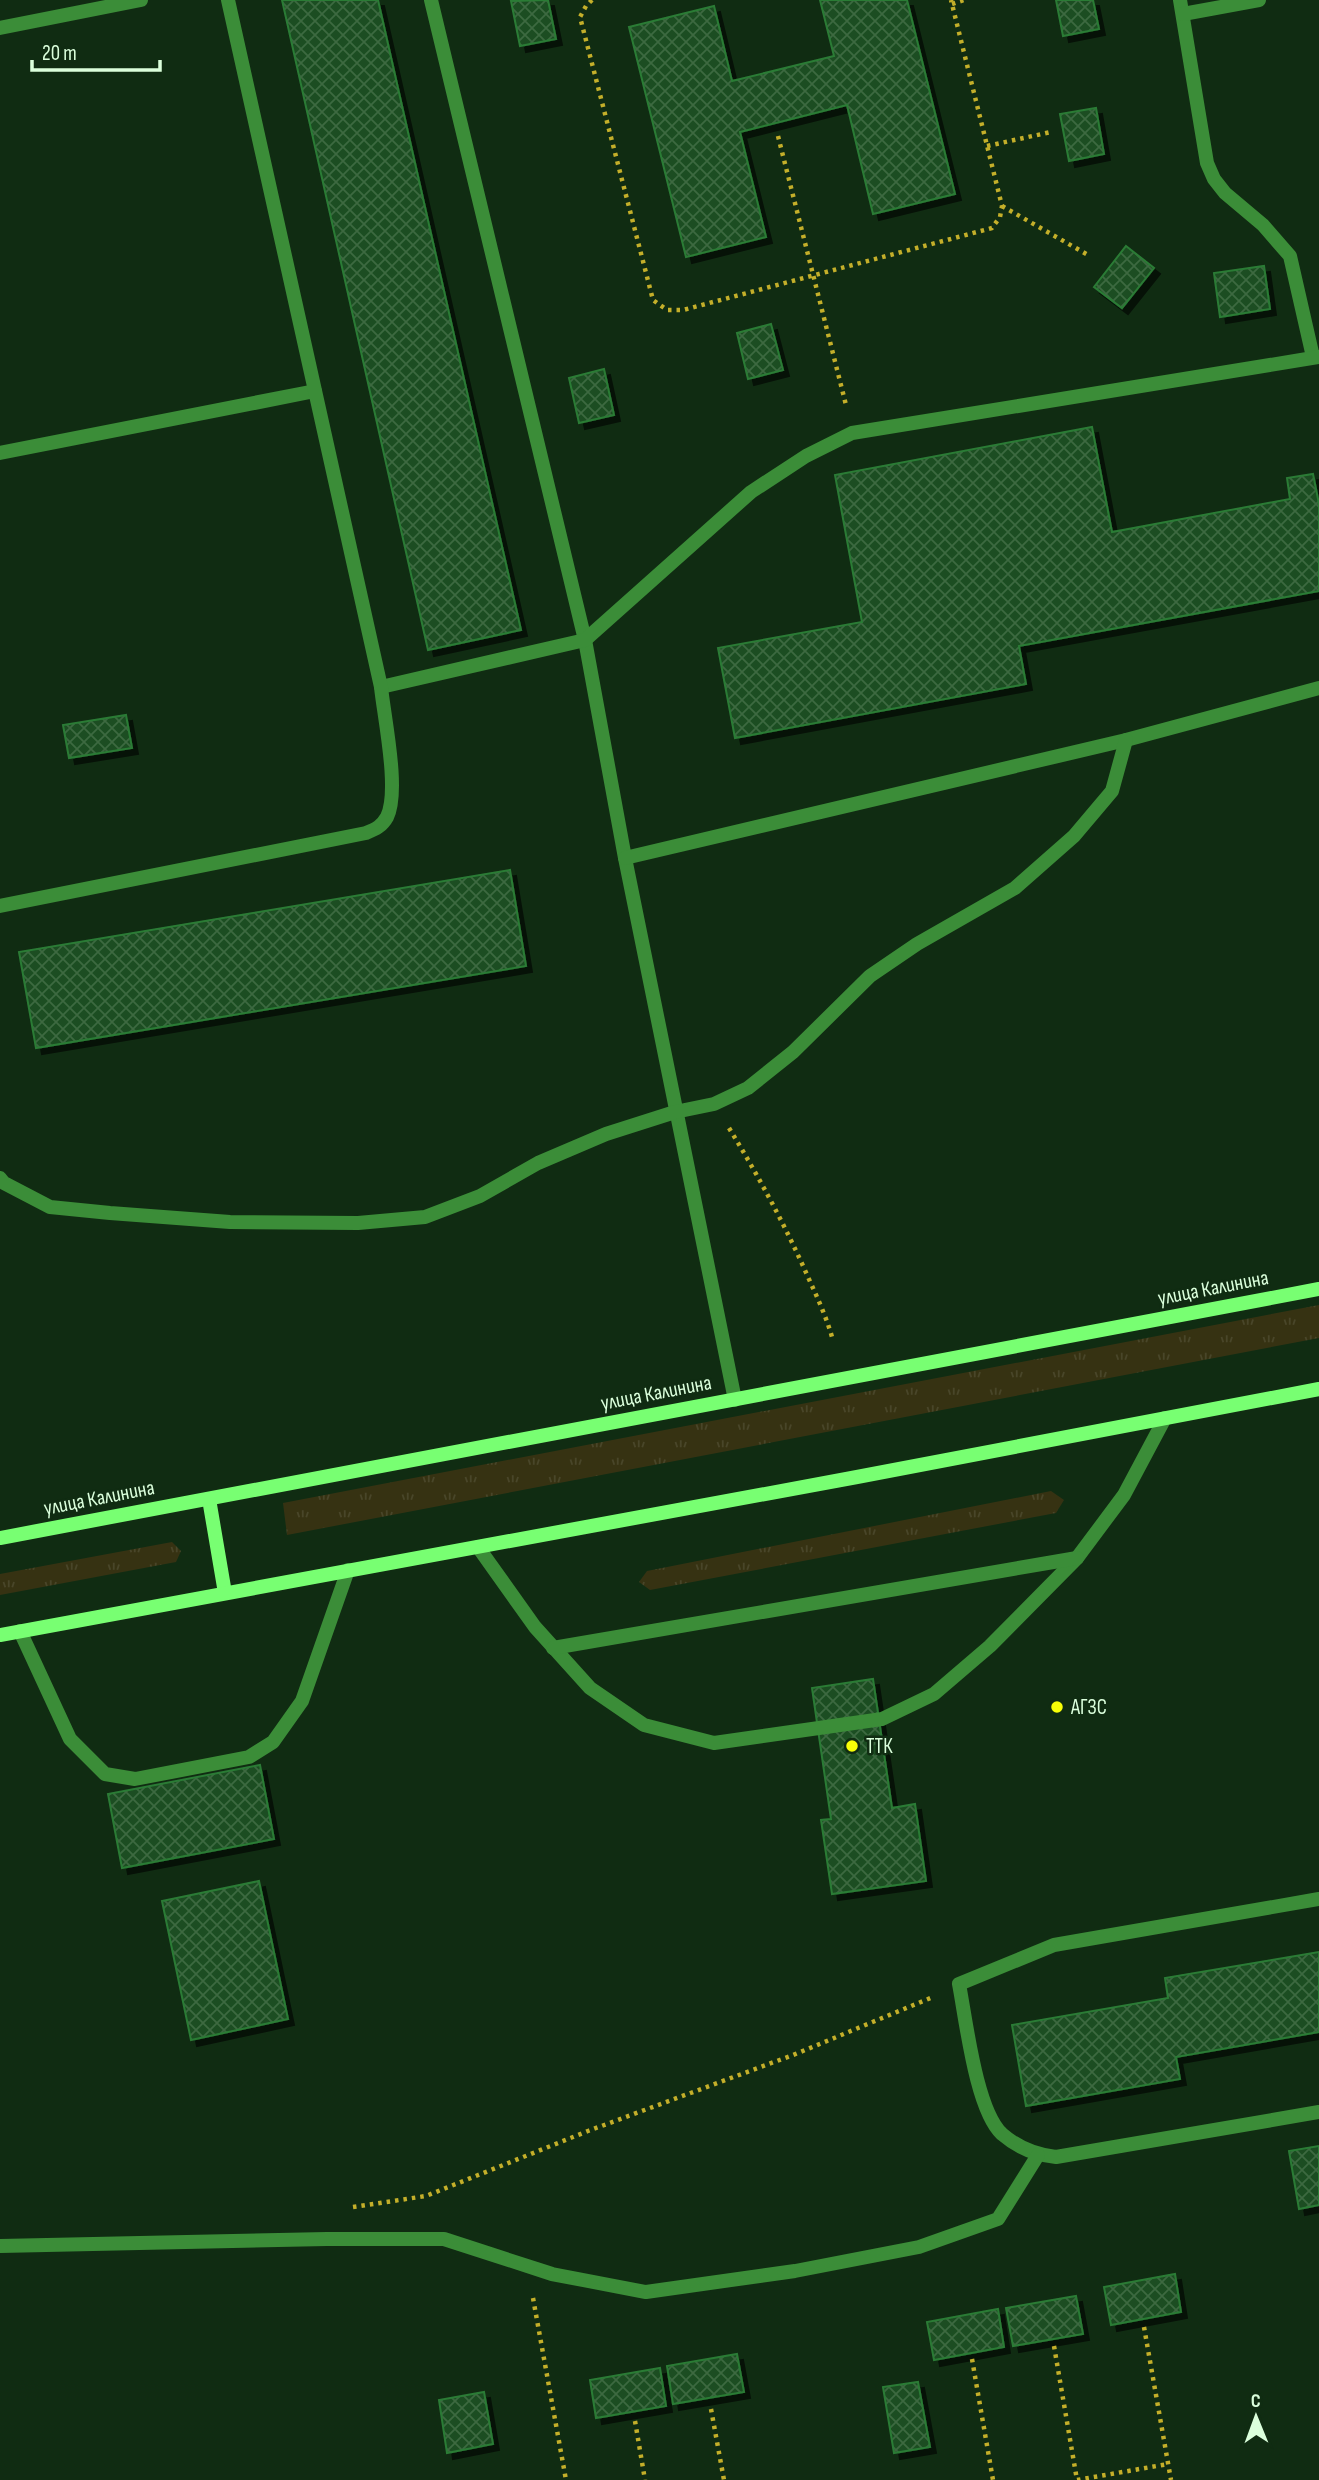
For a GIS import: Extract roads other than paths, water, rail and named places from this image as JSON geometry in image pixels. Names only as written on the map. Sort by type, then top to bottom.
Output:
[{"type":"main road","name":"улица Калинина","points":[[0,1538],[1319,1289]]},
{"type":"main road","points":[[0,1635],[1319,1389]]},
{"type":"main road","points":[[209,1499],[225,1593]]},
{"type":"lane","points":[[0,28],[141,0]]},
{"type":"lane","points":[[0,906],[353,836],[379,828],[387,816],[391,801],[391,769],[380,687],[228,0]]},
{"type":"lane","points":[[431,0],[584,640],[625,858],[735,1400]]},
{"type":"lane","points":[[380,687],[584,640],[751,492],[806,456],[852,433],[1316,357],[1290,256],[1263,225],[1225,193],[1214,179],[1207,163],[1181,7],[1258,0]]},
{"type":"lane","points":[[0,453],[315,391]]},
{"type":"lane","points":[[625,858],[1126,740],[1319,688]]},
{"type":"lane","points":[[0,1178],[4,1183],[50,1208],[243,1222],[358,1223],[425,1217],[480,1196],[538,1163],[606,1134],[676,1112],[714,1104],[748,1088],[793,1052],[870,976],[916,944],[1015,888],[1055,854],[1112,791],[1126,740]]},
{"type":"lane","points":[[478,1547],[535,1627],[590,1688],[644,1725],[714,1743],[882,1719],[934,1695],[990,1646],[1077,1558],[1125,1495],[1165,1418]]},
{"type":"lane","points":[[553,1648],[1077,1558]]},
{"type":"lane","points":[[20,1631],[69,1739],[105,1774],[135,1779],[249,1757],[273,1742],[302,1700],[348,1570]]},
{"type":"lane","points":[[1319,1899],[1054,1945],[959,1984],[981,2096],[1001,2133],[1038,2155],[1056,2157],[1319,2112]]},
{"type":"lane","points":[[0,2246],[444,2239],[552,2274],[646,2292],[795,2272],[919,2247],[998,2219],[1038,2155]]},
{"type":"place","name":"АГЗС","points":[[1057,1707]]},
{"type":"place","name":"ТТК","points":[[852,1746]]}]
